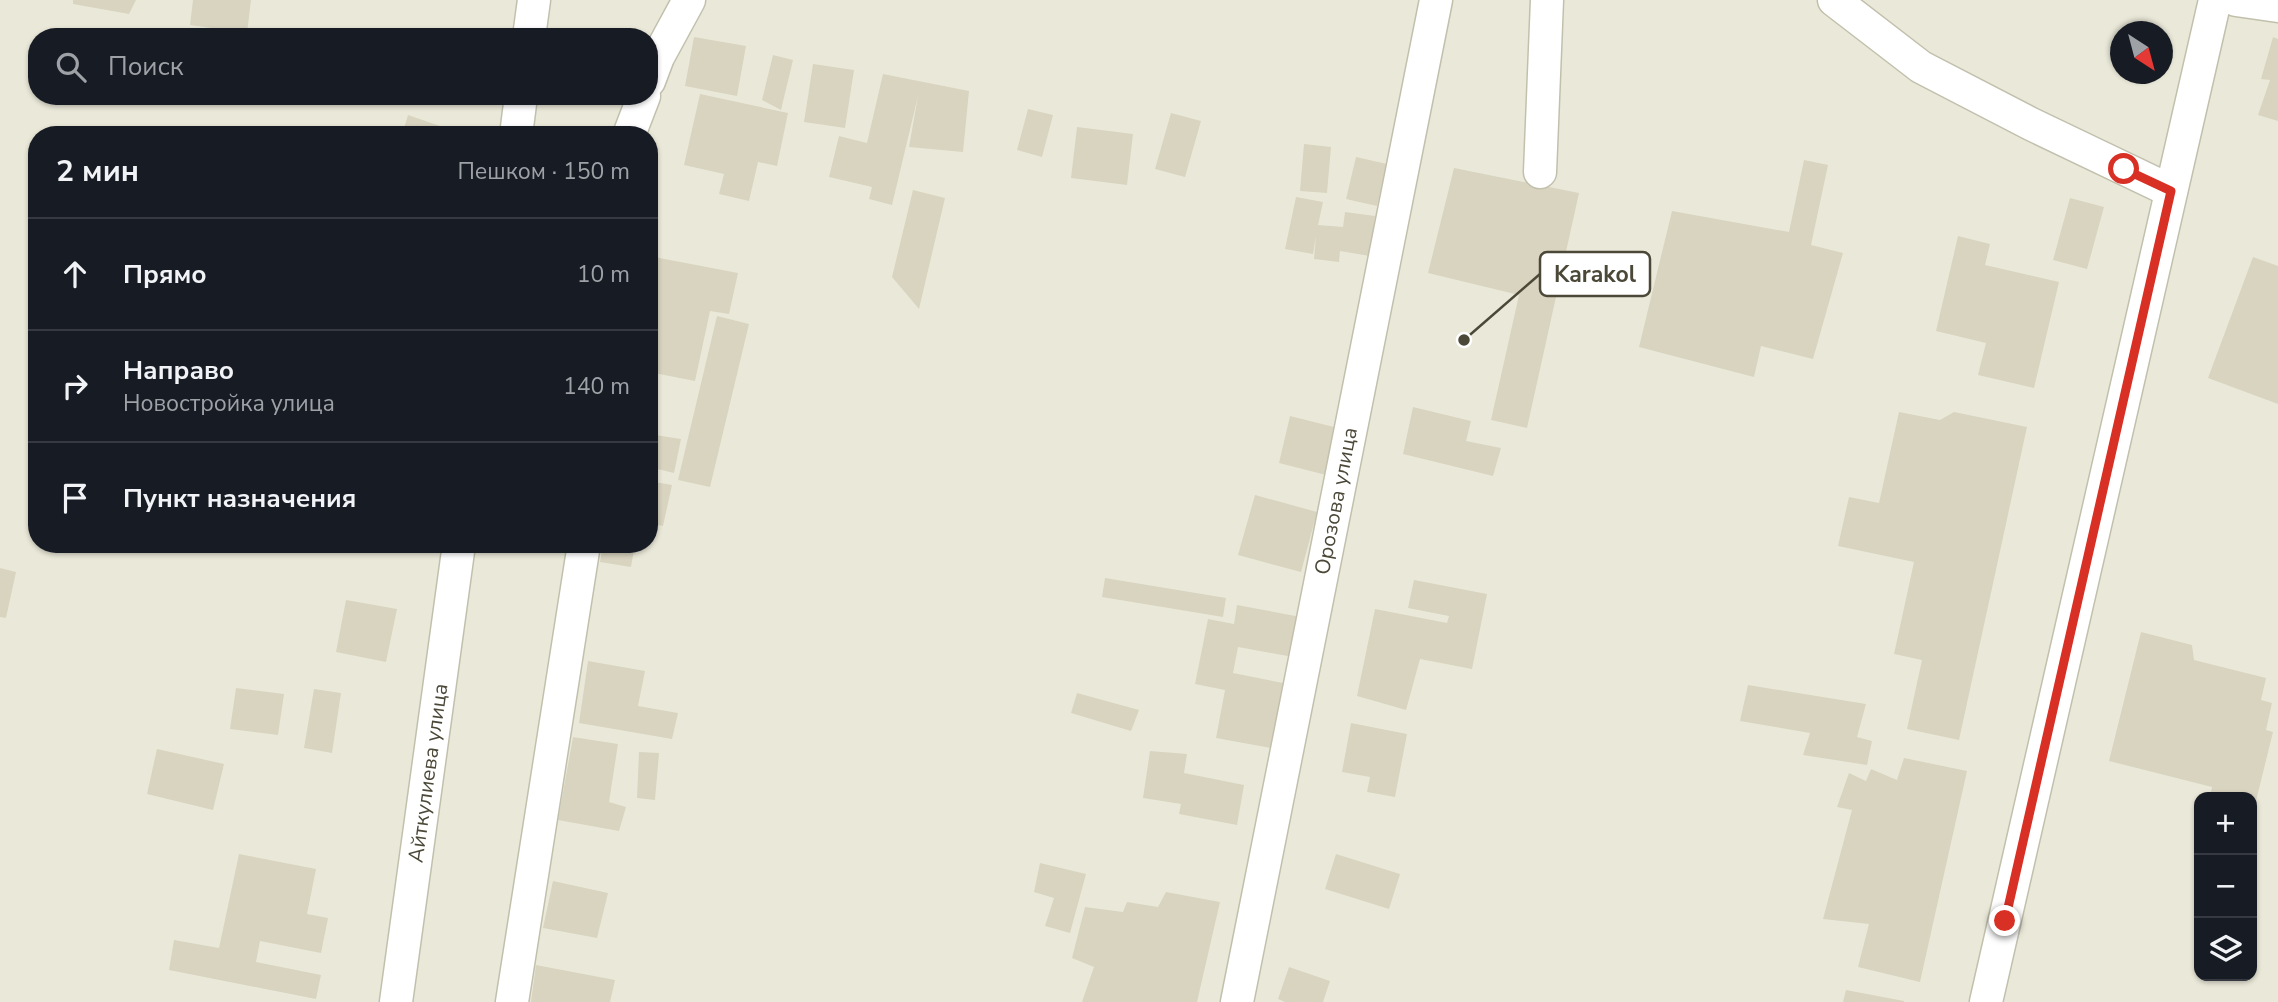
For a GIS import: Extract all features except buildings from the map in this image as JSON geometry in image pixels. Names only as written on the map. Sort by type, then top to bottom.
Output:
[{"type":"street","points":[[530,28],[534,0]]},
{"type":"street","points":[[658,60],[689,0]]},
{"type":"street","name":"Орозова улица","points":[[1237,1002],[1436,0]]},
{"type":"street","points":[[1540,172],[1547,0]]},
{"type":"street","points":[[1834,0],[1921,67],[2031,124],[2171,191]]},
{"type":"street","points":[[1986,1002],[2215,0]]},
{"type":"street","points":[[2236,0],[2278,6]]},
{"type":"street","points":[[517,126],[520,105]]},
{"type":"street","points":[[632,126],[641,105]]},
{"type":"street","name":"Айткулиева улица","points":[[397,1002],[459,553]]},
{"type":"street","points":[[512,1002],[583,553]]},
{"type":"shaded area","points":[[0,0],[2278,0],[2278,1002],[0,1002]]},
{"type":"place","name":"Karakol","points":[[1464,340]]},
{"type":"route","points":[[2005,921],[2171,191],[2124,169]]}]
